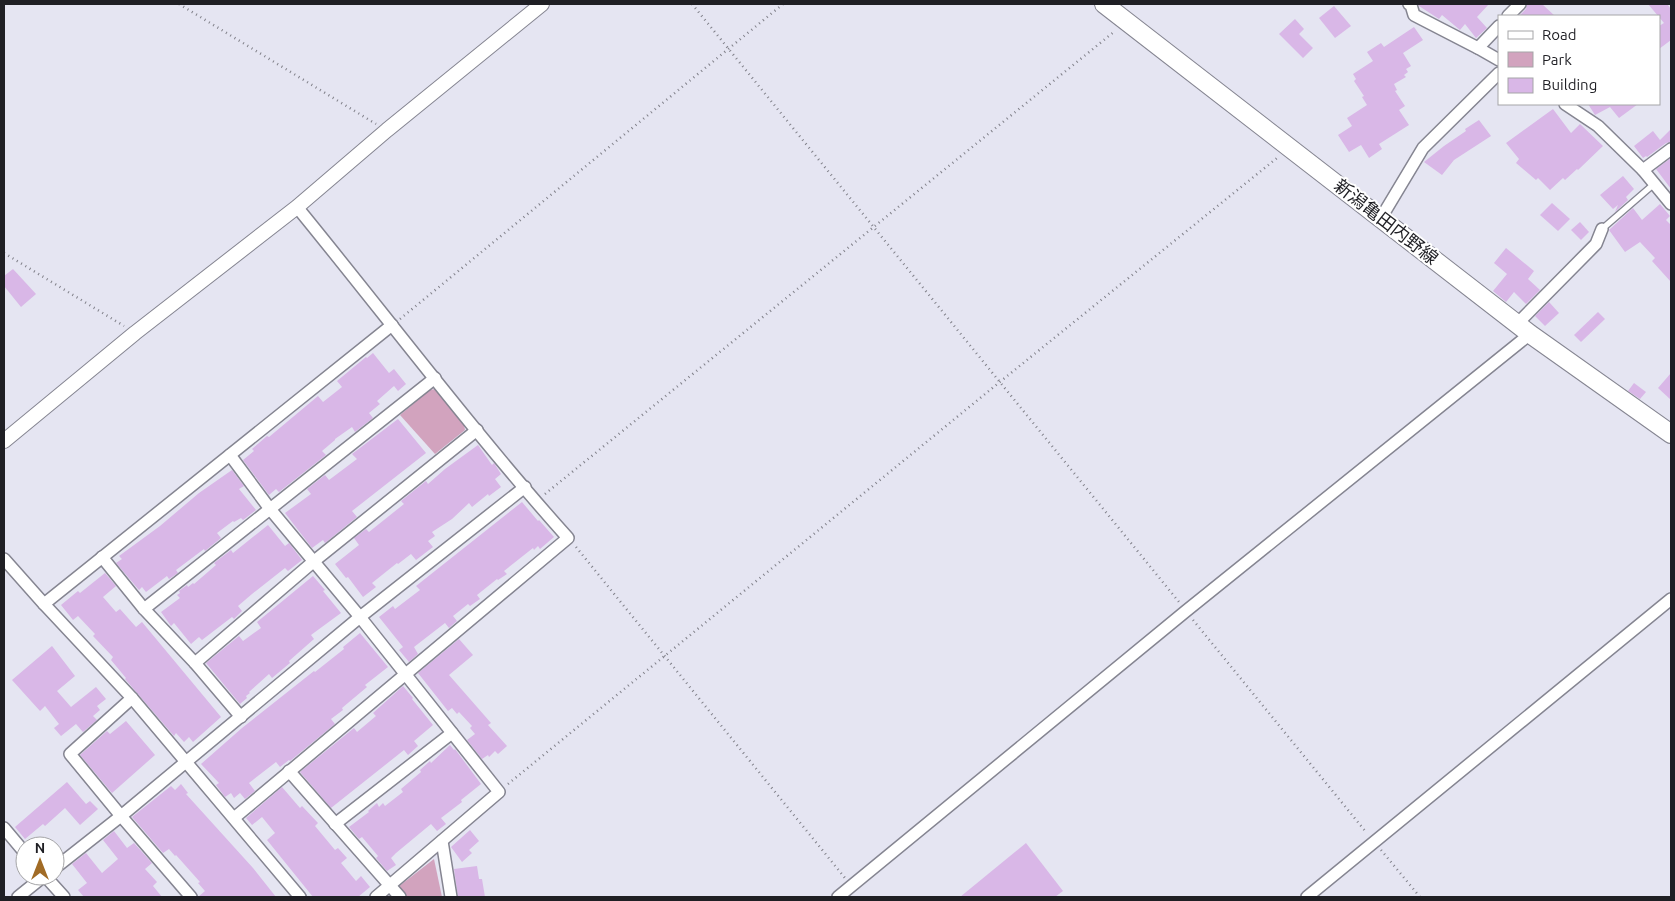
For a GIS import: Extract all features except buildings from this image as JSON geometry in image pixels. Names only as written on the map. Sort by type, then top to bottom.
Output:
[{"type":"main road","name":"新潟亀田内野線","points":[[1104,4],[1524,329],[1671,434]]},
{"type":"street","points":[[4,441],[135,333],[297,207],[387,130],[542,4]]},
{"type":"street","points":[[1409,4],[1414,15],[1498,59]]},
{"type":"street","points":[[1509,15],[1520,4]]},
{"type":"street","points":[[1478,48],[1498,27]]},
{"type":"street","points":[[1381,218],[1423,148],[1498,74]]},
{"type":"street","points":[[1566,105],[1598,126],[1643,170],[1671,204]]},
{"type":"street","points":[[1643,170],[1671,149]]},
{"type":"street","points":[[234,818],[568,538],[435,378],[297,207]]},
{"type":"street","points":[[838,897],[1524,329],[1596,244],[1602,230]]},
{"type":"street","points":[[44,604],[392,325]]},
{"type":"street","points":[[144,609],[435,378]]},
{"type":"street","points":[[195,663],[313,562],[478,430]]},
{"type":"street","points":[[230,455],[270,509],[360,617],[499,792],[376,897]]},
{"type":"street","points":[[65,860],[121,816],[360,617],[526,487]]},
{"type":"street","points":[[102,557],[144,609],[195,663],[241,717]]},
{"type":"street","points":[[4,559],[132,698],[300,897]]},
{"type":"street","points":[[1308,897],[1671,599]]},
{"type":"street","points":[[132,698],[70,754],[191,897]]},
{"type":"street","points":[[336,824],[452,733]]},
{"type":"street","points":[[289,771],[400,897]]},
{"type":"street","points":[[4,828],[15,841]]},
{"type":"street","points":[[442,841],[451,897]]},
{"type":"street","points":[[18,897],[32,886]]},
{"type":"street","points":[[54,886],[64,897]]},
{"type":"lane","points":[[1602,230],[1654,184]]},
{"type":"path","points":[[179,4],[387,130]]},
{"type":"path","points":[[692,4],[1420,897]]},
{"type":"path","points":[[392,325],[783,4]]},
{"type":"path","points":[[536,501],[1127,20]]},
{"type":"path","points":[[499,792],[1290,147]]},
{"type":"path","points":[[4,253],[135,333]]},
{"type":"path","points":[[568,538],[852,886]]},
{"type":"green space","points":[[435,389],[464,425],[465,430],[435,454],[400,415],[430,390]]},
{"type":"green space","points":[[434,859],[442,897],[407,897],[398,887]]}]
